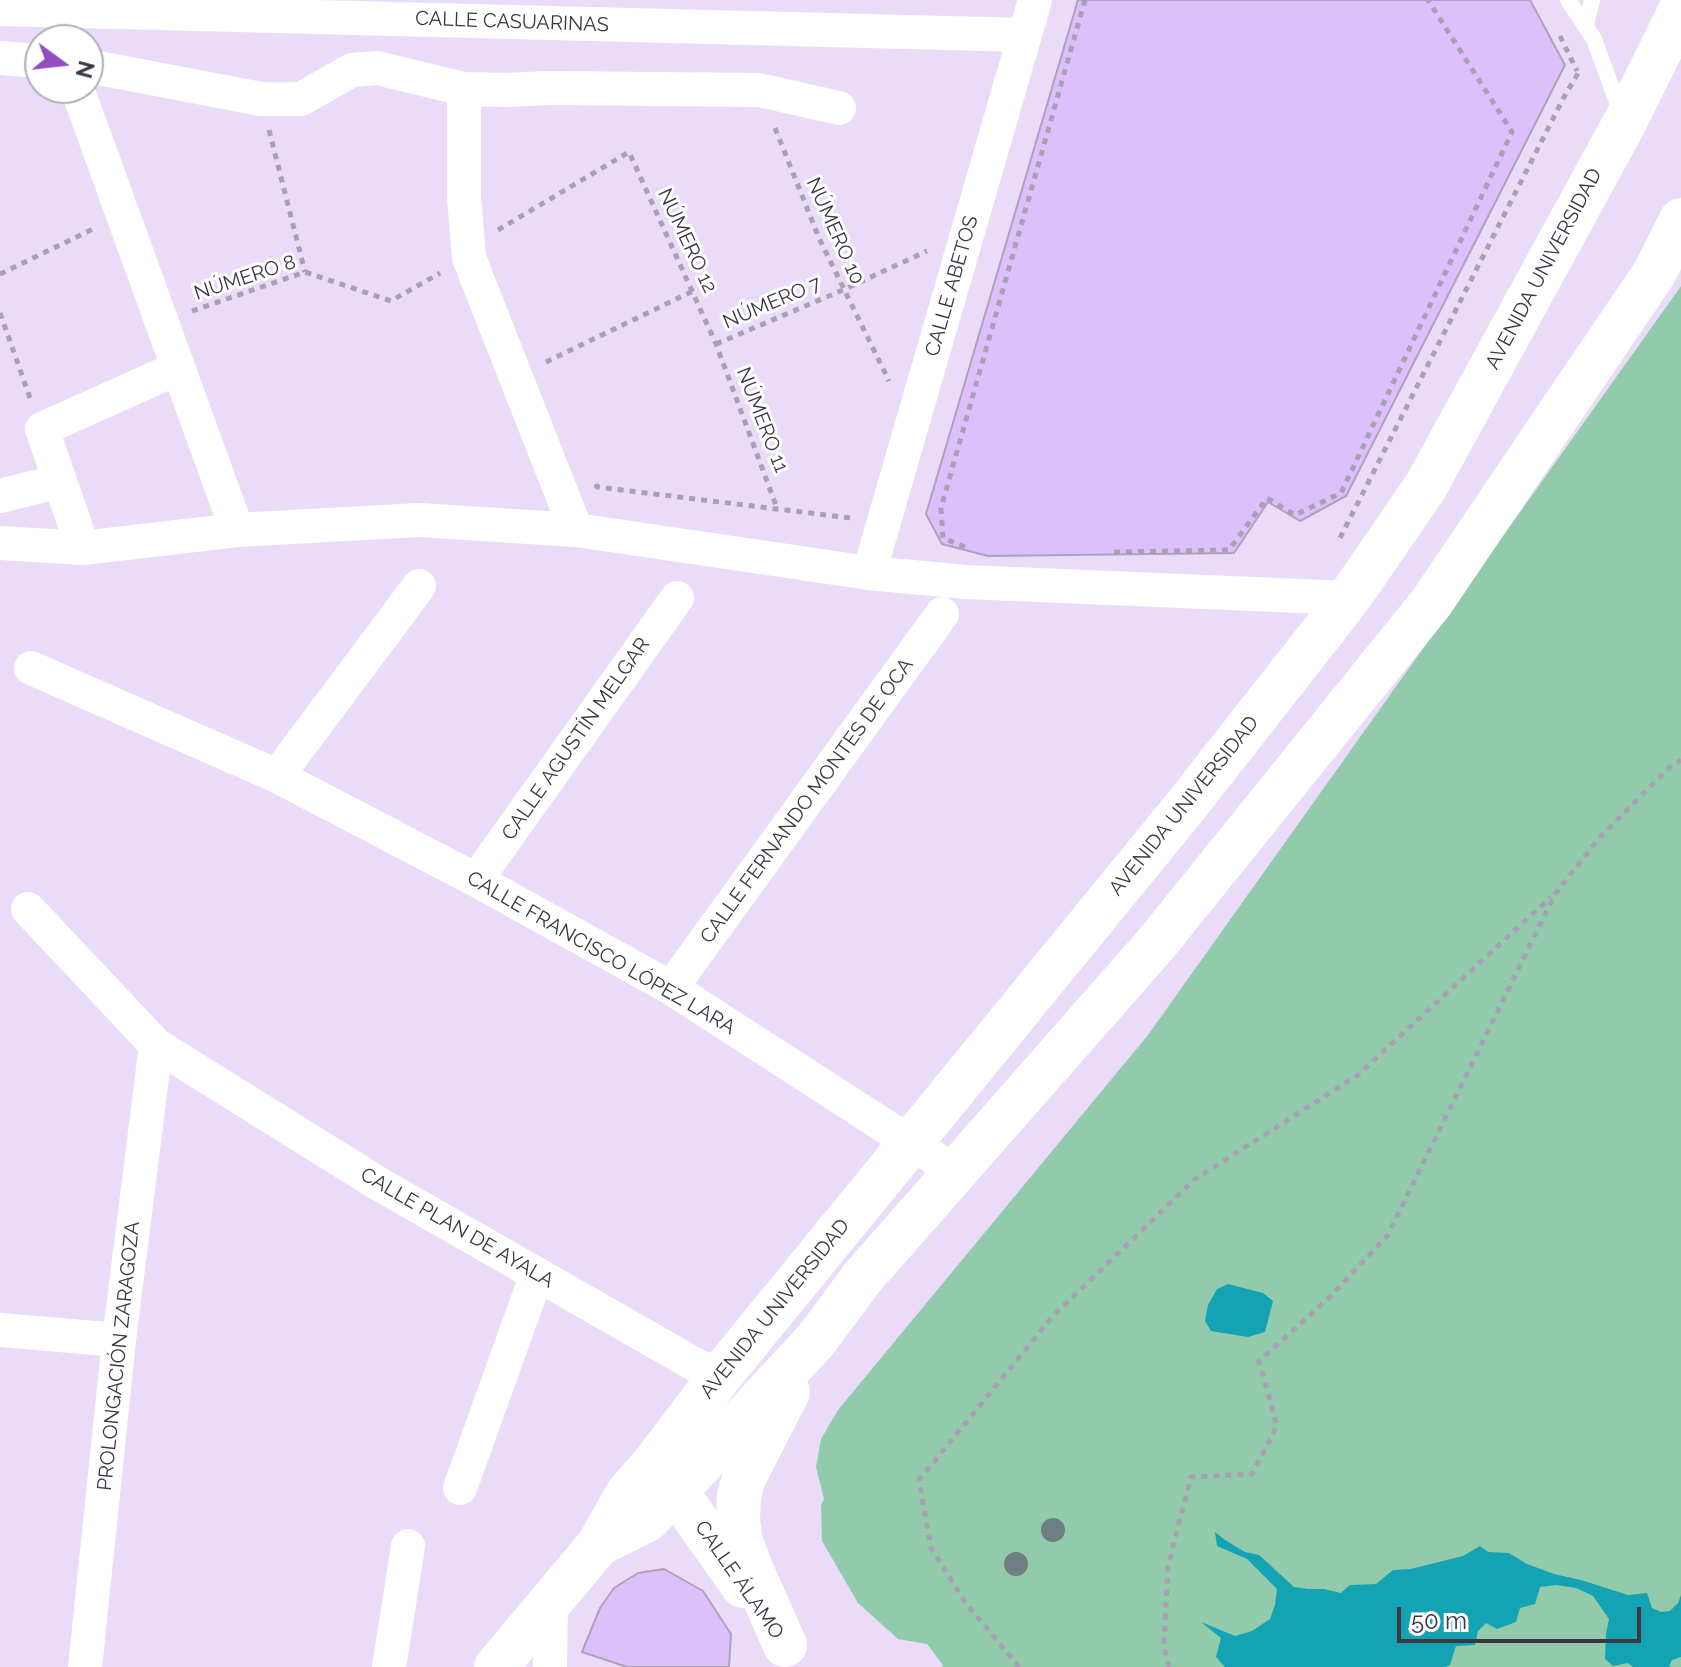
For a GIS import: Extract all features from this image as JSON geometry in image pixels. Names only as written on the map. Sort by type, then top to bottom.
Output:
[{"type":"main road","name":"AVENIDA UNIVERSIDAD","points":[[496,1667],[599,1544],[647,1520],[666,1476],[720,1376],[1201,787],[1349,598],[1426,486],[1625,122],[1681,9]]},
{"type":"main road","name":"AVENIDA UNIVERSIDAD","points":[[666,1476],[816,1340],[862,1278],[1155,945],[1431,603],[1676,238]]},
{"type":"main road","points":[[795,1656],[762,1594],[740,1539],[739,1495],[744,1478],[816,1340]]},
{"type":"main road","name":"CALLE ÁLAMO","points":[[666,1476],[795,1656]]},
{"type":"street","name":"CALLE ABETOS","points":[[869,573],[1035,0]]},
{"type":"street","name":"CALLE CASUARINAS","points":[[0,9],[105,6],[819,15],[1025,35]]},
{"type":"street","points":[[0,58],[24,60]]},
{"type":"street","points":[[104,69],[261,99],[301,99],[352,70],[377,68],[464,89],[759,90],[839,108]]},
{"type":"street","points":[[464,89],[464,197],[469,258],[576,530]]},
{"type":"street","points":[[83,104],[237,530]]},
{"type":"street","points":[[83,548],[42,429],[178,368]]},
{"type":"street","points":[[0,496],[60,481]]},
{"type":"street","points":[[0,543],[83,548],[237,530],[419,520],[576,530],[869,573],[966,582],[1349,598]]},
{"type":"street","points":[[277,776],[419,586]]},
{"type":"street","name":"CALLE AGUSTÍN MELGAR","points":[[476,880],[677,598]]},
{"type":"street","name":"CALLE FERNANDO MONTES DE OCA","points":[[671,988],[942,614]]},
{"type":"street","name":"CALLE FRANCISCO LÓPEZ LARA","points":[[31,668],[277,776],[476,880],[671,988],[956,1172]]},
{"type":"street","name":"CALLE PLAN DE AYALA","points":[[28,909],[156,1045],[379,1184],[720,1376]]},
{"type":"street","name":"PROLONGACIÓN ZARAGOZA","points":[[85,1667],[119,1340],[156,1045]]},
{"type":"street","points":[[460,1488],[537,1274]]},
{"type":"street","points":[[0,1330],[119,1340]]},
{"type":"street","points":[[389,1667],[408,1546]]},
{"type":"street","points":[[550,1667],[551,1601]]},
{"type":"lane","points":[[1568,0],[1590,32],[1625,122]]},
{"type":"lane","points":[[1590,32],[1592,0]]},
{"type":"path","points":[[969,548],[943,538],[941,508],[1085,0]]},
{"type":"path","points":[[1106,552],[1229,550],[1267,498],[1295,515],[1341,493],[1512,132],[1428,0]]},
{"type":"path","points":[[1340,539],[1564,97],[1579,74],[1590,32]]},
{"type":"path","name":"NÚMERO 10","points":[[759,90],[819,238],[889,381]]},
{"type":"path","points":[[261,99],[305,272]]},
{"type":"path","name":"NÚMERO 12","points":[[496,232],[629,152],[716,344]]},
{"type":"path","points":[[0,274],[122,215]]},
{"type":"path","name":"NÚMERO 7","points":[[716,344],[928,251]]},
{"type":"path","name":"NÚMERO 8","points":[[161,322],[305,272],[391,301],[469,258]]},
{"type":"path","points":[[552,376],[546,362],[693,291]]},
{"type":"path","points":[[0,313],[42,429]]},
{"type":"path","name":"NÚMERO 11","points":[[716,344],[777,508]]},
{"type":"path","points":[[591,473],[597,487],[851,518]]},
{"type":"path","points":[[1019,1667],[965,1602],[931,1548],[919,1480],[1053,1316],[1194,1180],[1358,1075],[1555,894],[1600,837],[1670,767],[1681,760]]},
{"type":"path","points":[[1169,1667],[1164,1645],[1168,1566],[1191,1477],[1252,1474],[1277,1426],[1259,1361],[1328,1299],[1388,1235],[1555,894]]},
{"type":"green space","points":[[1681,286],[1681,1667],[942,1667],[927,1644],[898,1639],[858,1603],[822,1541],[821,1505],[824,1499],[816,1467],[821,1439],[838,1410],[1148,1035]]},
{"type":"water","points":[[1228,1284],[1263,1293],[1273,1301],[1265,1332],[1248,1337],[1211,1331],[1205,1321],[1208,1305],[1217,1289]]},
{"type":"water","points":[[1215,1532],[1245,1552],[1259,1555],[1294,1587],[1308,1589],[1341,1593],[1350,1585],[1376,1584],[1393,1570],[1411,1569],[1463,1556],[1480,1546],[1488,1552],[1509,1553],[1554,1574],[1628,1595],[1647,1593],[1652,1608],[1661,1612],[1670,1611],[1681,1595],[1681,1657],[1672,1660],[1669,1666],[1672,1667],[1633,1667],[1628,1663],[1613,1666],[1605,1659],[1609,1619],[1593,1596],[1576,1588],[1556,1585],[1540,1587],[1535,1604],[1520,1608],[1516,1622],[1497,1629],[1486,1623],[1478,1631],[1475,1645],[1456,1646],[1450,1665],[1446,1667],[1225,1667],[1216,1657],[1221,1638],[1201,1622],[1235,1636],[1252,1631],[1270,1619],[1277,1589],[1247,1559],[1217,1546]]},
{"type":"building","points":[[1078,0],[1530,0],[1565,65],[1346,496],[1300,521],[1268,502],[1234,553],[988,556],[942,544],[926,514]]},
{"type":"building","points":[[664,1569],[703,1591],[731,1634],[729,1667],[627,1667],[582,1652],[600,1608],[614,1588],[638,1573]]}]
